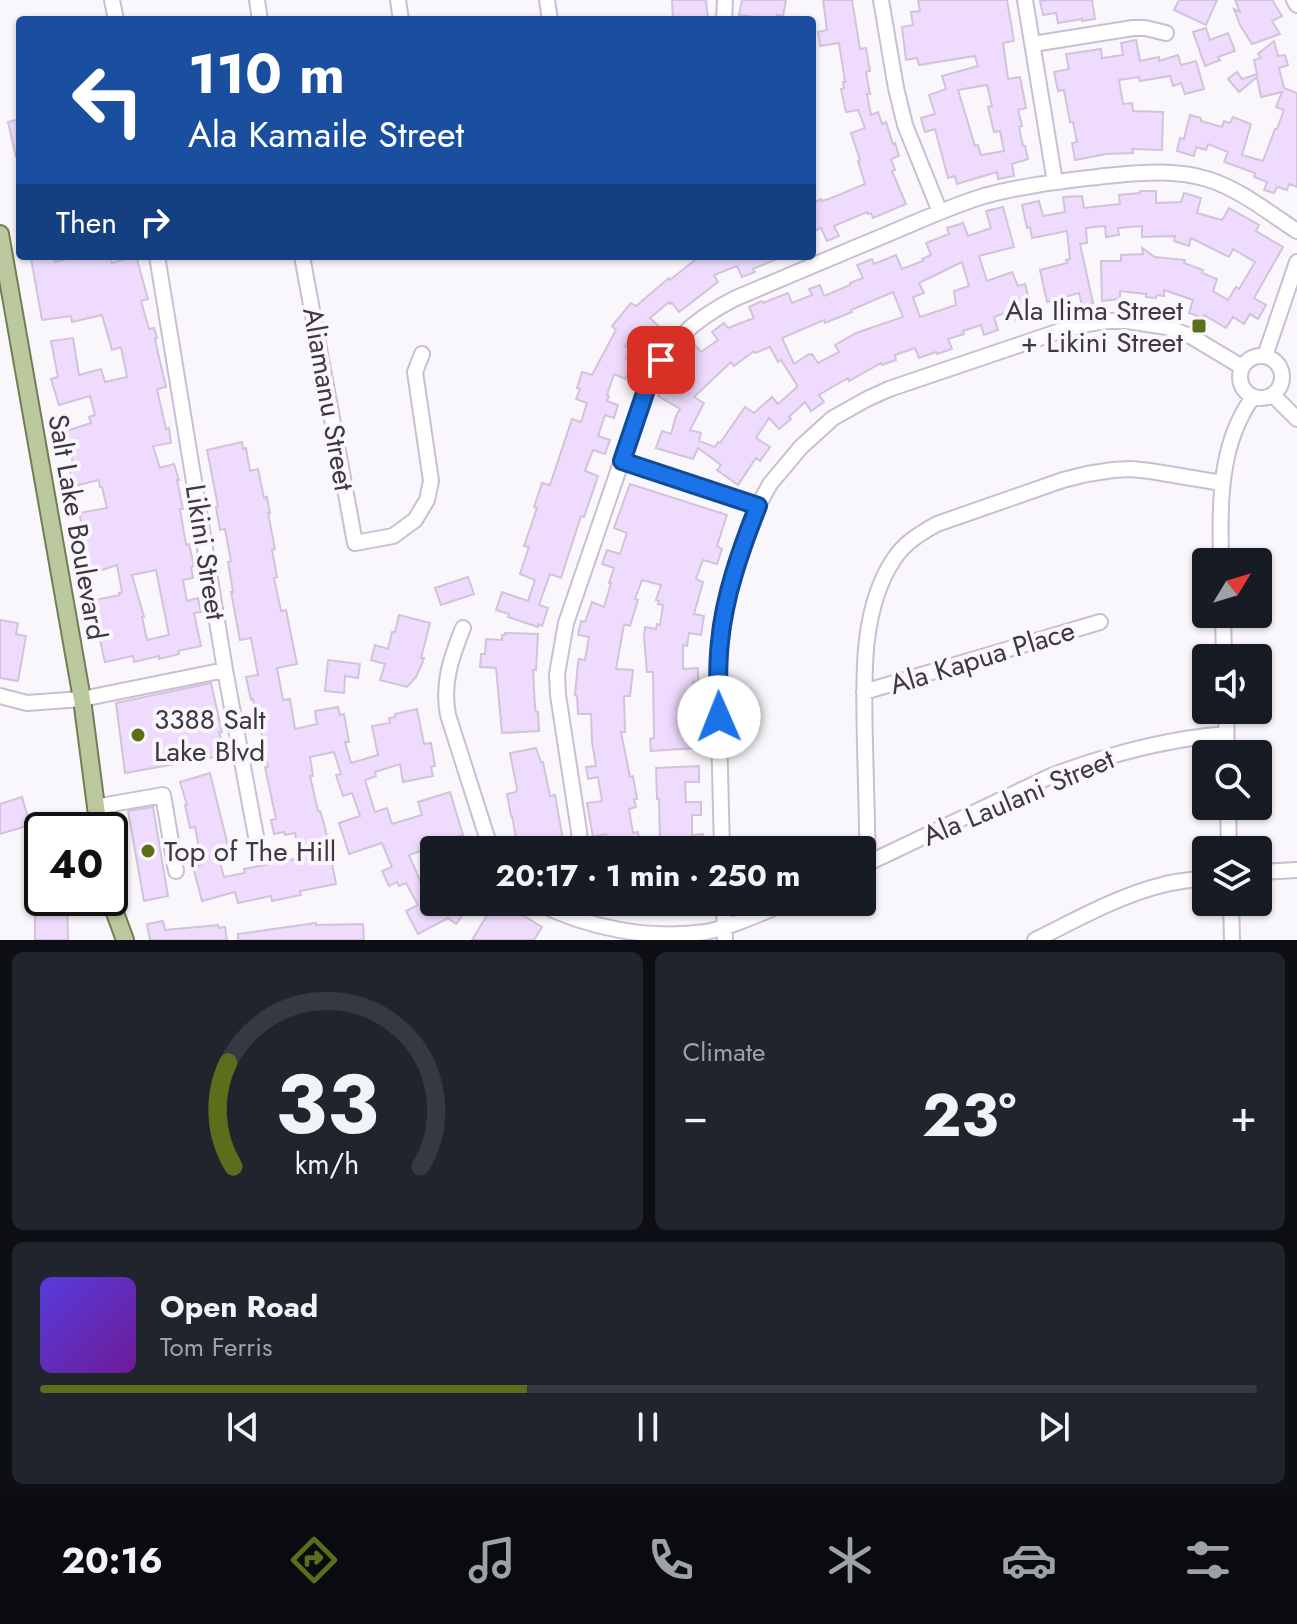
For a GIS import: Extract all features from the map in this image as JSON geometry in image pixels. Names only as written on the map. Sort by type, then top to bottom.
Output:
[{"type":"main road","name":"Salt Lake Boulevard","points":[[0,234],[82,699],[96,812]]},
{"type":"main road","points":[[116,916],[125,940]]},
{"type":"street","points":[[881,0],[905,125],[940,212]]},
{"type":"street","points":[[1025,0],[1055,182]]},
{"type":"street","points":[[1033,44],[1133,28],[1166,33]]},
{"type":"street","points":[[579,836],[557,674],[566,623],[653,373],[691,325],[736,298],[940,212],[981,197],[1055,182],[1134,173],[1184,174],[1209,180],[1244,196],[1297,231]]},
{"type":"street","name":"Likini Street","points":[[158,260],[225,670],[258,847]]},
{"type":"street","name":"Aliamanu Street","points":[[303,260],[355,543],[393,536],[415,520],[427,500],[431,481],[415,372],[422,354]]},
{"type":"street","points":[[1265,356],[1297,262]]},
{"type":"street","points":[[722,836],[718,690],[720,641],[730,590],[758,506],[770,484],[819,430],[849,408],[889,389],[1073,327],[1107,321],[1167,327],[1192,337],[1242,367]]},
{"type":"street","points":[[1265,356],[1277,363],[1281,370],[1281,384],[1273,395],[1253,397],[1242,388],[1240,373],[1252,357],[1265,356]]},
{"type":"street","points":[[1273,395],[1297,419]]},
{"type":"street","points":[[1221,548],[1222,483],[1235,430],[1253,397]]},
{"type":"street","points":[[622,461],[758,506]]},
{"type":"street","points":[[865,836],[866,644],[883,579],[906,544],[937,524],[1087,474],[1131,469],[1222,483]]},
{"type":"street","name":"Ala Kapua Place","points":[[864,692],[1100,622]]},
{"type":"street","points":[[463,628],[448,667],[445,701],[487,836]]},
{"type":"street","points":[[0,696],[27,703],[82,699],[225,670]]},
{"type":"street","points":[[1226,724],[1226,740]]},
{"type":"street","name":"Ala Laulani Street","points":[[876,860],[1051,776],[1115,753],[1226,734]]},
{"type":"street","points":[[95,807],[163,795],[176,871]]},
{"type":"street","points":[[1272,871],[1297,870]]},
{"type":"street","points":[[1035,940],[1138,893],[1161,885],[1192,880]]},
{"type":"street","points":[[581,916],[614,931],[638,934],[725,934],[760,916]]},
{"type":"street","points":[[1231,916],[1232,940]]},
{"type":"building","points":[[672,0],[706,0],[708,16],[673,16]]},
{"type":"building","points":[[742,0],[786,0],[783,16],[739,15]]},
{"type":"building","points":[[823,0],[852,0],[860,49],[866,48],[870,71],[866,72],[871,115],[878,112],[895,143],[899,156],[891,159],[895,170],[892,171],[906,204],[873,218],[867,212],[834,226],[839,236],[827,241],[821,228],[816,230],[816,201],[865,184],[851,133],[865,128],[858,110],[846,112],[841,89],[845,82],[839,43],[820,46],[818,32],[827,30]]},
{"type":"building","points":[[918,0],[1007,0],[1014,41],[1003,43],[1008,79],[1020,77],[1026,108],[1018,110],[1022,126],[1019,127],[1028,159],[1012,164],[1014,176],[998,179],[997,172],[957,184],[955,176],[948,178],[935,129],[925,132],[921,118],[935,114],[929,95],[946,89],[942,76],[978,66],[975,56],[919,65],[917,58],[906,60],[902,27],[913,25],[911,12],[920,11]],"holes":[[[987,85],[992,106],[988,107],[994,132],[1000,131],[1004,151],[981,155],[978,145],[975,146],[958,90]]]},
{"type":"building","points":[[1092,0],[1095,19],[1058,23],[1056,13],[1043,15],[1040,1]]},
{"type":"building","points":[[1179,0],[1217,0],[1206,25],[1174,10]]},
{"type":"building","points":[[1235,0],[1272,0],[1282,16],[1272,21],[1280,34],[1252,44],[1240,25],[1234,9],[1240,12]]},
{"type":"building","points":[[1206,28],[1210,40],[1228,33],[1235,51],[1205,66],[1193,32]]},
{"type":"building","points":[[1136,40],[1140,61],[1159,57],[1159,61],[1178,55],[1181,65],[1196,61],[1204,89],[1185,94],[1181,83],[1173,86],[1170,76],[1140,81],[1139,77],[1119,80],[1123,104],[1132,103],[1133,111],[1163,112],[1162,150],[1132,149],[1133,153],[1075,160],[1072,143],[1077,142],[1073,122],[1070,122],[1064,90],[1058,91],[1054,72],[1069,69],[1066,54],[1101,49],[1102,58],[1123,55],[1121,43]]},
{"type":"building","points":[[1274,41],[1278,56],[1285,55],[1288,65],[1279,68],[1284,88],[1297,93],[1297,187],[1289,184],[1287,190],[1277,187],[1274,193],[1264,190],[1267,182],[1254,177],[1255,173],[1224,162],[1228,152],[1208,144],[1206,150],[1196,147],[1194,156],[1177,151],[1180,138],[1184,139],[1190,115],[1222,127],[1224,121],[1230,123],[1233,117],[1251,124],[1242,155],[1263,161],[1284,110],[1276,107],[1282,92],[1261,97],[1257,77],[1239,92],[1228,79],[1237,72],[1242,79],[1257,74],[1254,60],[1261,58],[1258,54]]},
{"type":"building","points":[[16,120],[16,157],[8,122]]},
{"type":"building","points":[[1156,191],[1156,203],[1181,202],[1184,193],[1201,198],[1197,213],[1222,220],[1229,208],[1259,225],[1256,231],[1283,247],[1254,298],[1266,305],[1258,319],[1250,314],[1244,324],[1233,317],[1226,328],[1204,315],[1203,318],[1189,313],[1193,300],[1164,290],[1164,296],[1157,295],[1156,298],[1120,291],[1120,299],[1102,301],[1101,261],[1121,261],[1121,255],[1143,254],[1142,248],[1155,257],[1185,260],[1184,263],[1203,270],[1202,273],[1217,279],[1213,291],[1228,300],[1236,287],[1239,289],[1255,262],[1233,249],[1229,257],[1191,238],[1189,246],[1174,241],[1175,236],[1142,237],[1142,226],[1118,228],[1119,235],[1106,237],[1105,226],[1086,228],[1087,243],[1080,244],[1093,303],[1082,305],[1079,293],[1047,302],[1040,270],[1067,263],[1066,260],[1070,259],[1067,231],[1032,238],[1022,205],[1039,201],[1043,216],[1065,212],[1063,197],[1082,196],[1084,208],[1120,204],[1119,195]]},
{"type":"building","points":[[1003,207],[1014,247],[979,256],[987,281],[1012,272],[1018,286],[1025,284],[1033,313],[1016,320],[1013,310],[994,317],[998,330],[984,335],[981,325],[963,331],[964,334],[948,339],[952,349],[937,354],[919,358],[915,348],[895,355],[896,360],[881,363],[849,381],[848,378],[819,395],[824,402],[811,411],[805,402],[779,429],[769,418],[756,438],[770,447],[760,461],[756,458],[738,485],[717,470],[721,465],[698,448],[693,459],[656,448],[662,431],[671,434],[680,409],[658,396],[667,381],[689,361],[682,353],[693,343],[701,352],[718,340],[712,332],[724,323],[728,328],[754,318],[749,307],[762,301],[788,293],[792,303],[812,295],[809,289],[820,285],[824,296],[850,285],[863,278],[857,265],[872,259],[874,264],[896,255],[902,269],[923,261],[931,255],[926,243],[949,234],[947,228],[963,223],[968,236],[991,228],[986,211]],"holes":[[[962,262],[969,286],[954,291],[956,305],[920,317],[913,297],[924,293],[919,283]],[[893,292],[903,317],[856,333],[835,345],[839,352],[818,363],[809,354],[794,364],[782,338]],[[770,347],[797,385],[796,388],[778,404],[772,397],[754,413],[745,407],[715,447],[699,441],[701,433],[690,430],[704,403],[694,397],[731,362],[734,366]]]},
{"type":"building","points":[[31,260],[111,260],[112,263],[137,260],[148,299],[141,301],[149,329],[154,328],[157,338],[166,387],[157,389],[171,443],[153,446],[160,468],[174,464],[179,480],[186,545],[189,544],[194,566],[191,567],[193,578],[183,580],[187,601],[198,598],[201,612],[194,613],[201,646],[159,659],[159,656],[134,662],[133,656],[105,662],[95,600],[122,592],[117,565],[90,574],[82,549],[87,548],[79,513],[107,508],[99,480],[74,486],[68,464],[73,462],[63,432],[91,423],[89,417],[95,415],[90,396],[59,405],[51,379],[58,377],[51,341],[73,338],[79,375],[101,369],[105,382],[127,377],[121,347],[112,350],[102,315],[72,322],[71,316],[42,320]],"holes":[[[156,570],[169,635],[147,640],[132,575]]]},
{"type":"building","points":[[695,260],[774,260],[742,277],[737,266],[714,275],[718,282],[679,312],[669,302],[650,318],[662,329],[653,340],[639,328],[625,346],[631,349],[626,358],[634,362],[625,379],[614,374],[607,401],[618,405],[614,418],[605,415],[598,436],[610,440],[605,454],[593,450],[585,471],[598,476],[561,578],[550,574],[539,605],[548,608],[542,626],[508,617],[509,614],[496,610],[502,592],[528,601],[535,580],[520,574],[529,547],[524,546],[542,483],[550,485],[572,419],[581,422],[587,403],[576,399],[582,372],[592,375],[616,330],[612,326],[631,303],[636,306]]},
{"type":"building","points":[[242,442],[250,471],[258,469],[264,498],[267,497],[275,549],[272,550],[277,577],[274,578],[281,611],[286,610],[297,664],[277,668],[283,700],[290,699],[295,729],[317,724],[315,711],[338,707],[340,715],[344,714],[349,742],[345,742],[351,763],[378,755],[372,726],[390,723],[389,718],[395,717],[395,714],[417,709],[424,744],[431,743],[435,766],[431,767],[433,776],[403,782],[400,764],[375,772],[376,776],[365,780],[375,812],[387,808],[392,824],[422,815],[418,802],[450,792],[463,835],[420,836],[420,851],[409,855],[420,881],[420,916],[462,916],[456,924],[448,918],[418,934],[406,911],[418,905],[406,883],[399,886],[397,882],[389,886],[382,871],[392,867],[382,843],[349,854],[339,823],[360,816],[352,793],[343,796],[336,775],[341,774],[334,752],[310,757],[313,776],[310,776],[325,827],[336,884],[300,891],[301,895],[272,901],[271,896],[238,903],[235,892],[202,901],[193,867],[202,865],[195,827],[190,828],[180,782],[210,773],[228,846],[216,848],[224,877],[245,873],[244,869],[300,858],[295,833],[274,834],[271,820],[276,819],[265,767],[268,767],[246,677],[258,675],[251,638],[240,640],[231,592],[228,562],[231,561],[225,529],[220,530],[207,450]]},
{"type":"building","points":[[630,484],[727,515],[717,546],[722,549],[717,564],[703,560],[696,579],[703,582],[694,614],[704,616],[701,635],[689,633],[687,646],[683,645],[683,669],[698,668],[698,682],[693,682],[693,703],[684,703],[685,732],[694,731],[696,748],[651,751],[650,739],[654,738],[653,672],[647,672],[644,638],[645,627],[656,629],[657,624],[660,625],[663,605],[656,600],[661,585],[642,580],[630,626],[624,624],[616,669],[633,670],[630,696],[624,696],[625,732],[621,732],[637,799],[634,799],[636,807],[629,809],[633,833],[638,832],[639,836],[593,836],[587,803],[602,801],[598,777],[588,779],[586,767],[596,766],[591,714],[578,714],[575,695],[578,663],[579,659],[585,660],[589,637],[578,635],[581,621],[585,622],[592,602],[604,607],[614,568],[602,564],[607,550],[620,554],[627,533],[614,528]]},
{"type":"building","points":[[468,577],[474,594],[441,605],[435,588]]},
{"type":"building","points":[[399,615],[430,623],[422,664],[407,687],[380,680],[385,664],[371,660],[375,645],[388,649]]},
{"type":"building","points":[[0,620],[18,623],[16,634],[26,636],[18,681],[0,678]]},
{"type":"building","points":[[505,633],[538,634],[536,670],[533,670],[539,731],[502,733],[496,668],[480,667],[486,639],[502,640]]},
{"type":"building","points":[[328,660],[360,664],[358,678],[345,676],[344,693],[325,691]]},
{"type":"building","points":[[211,683],[226,755],[125,773],[116,703]]},
{"type":"building","points":[[536,748],[543,762],[550,796],[555,795],[562,836],[516,836],[507,794],[517,789],[510,753]]},
{"type":"building","points":[[699,766],[699,782],[685,782],[686,802],[701,802],[701,815],[692,815],[692,835],[703,836],[660,836],[656,768]]},
{"type":"building","points":[[22,797],[26,812],[24,827],[0,834],[0,804]]},
{"type":"building","name":"Top of The Hill","points":[[153,807],[168,896],[144,901],[128,811]]},
{"type":"building","points":[[35,916],[67,916],[68,940],[35,940]]},
{"type":"building","points":[[487,916],[524,916],[542,927],[534,940],[472,940]]},
{"type":"building","points":[[163,921],[165,930],[225,927],[227,940],[150,940],[147,924]]},
{"type":"building","points":[[316,923],[363,924],[364,940],[238,940],[238,934]]},
{"type":"place","name":"Ala Ilima Street + Likini Street","points":[[1199,326]]},
{"type":"place","name":"3388 Salt Lake Blvd","points":[[138,735]]},
{"type":"place","name":"Top of The Hill","points":[[148,851]]},
{"type":"route","points":[[661,360],[646,390],[622,461],[758,506],[724,615],[718,666],[719,717]]}]
